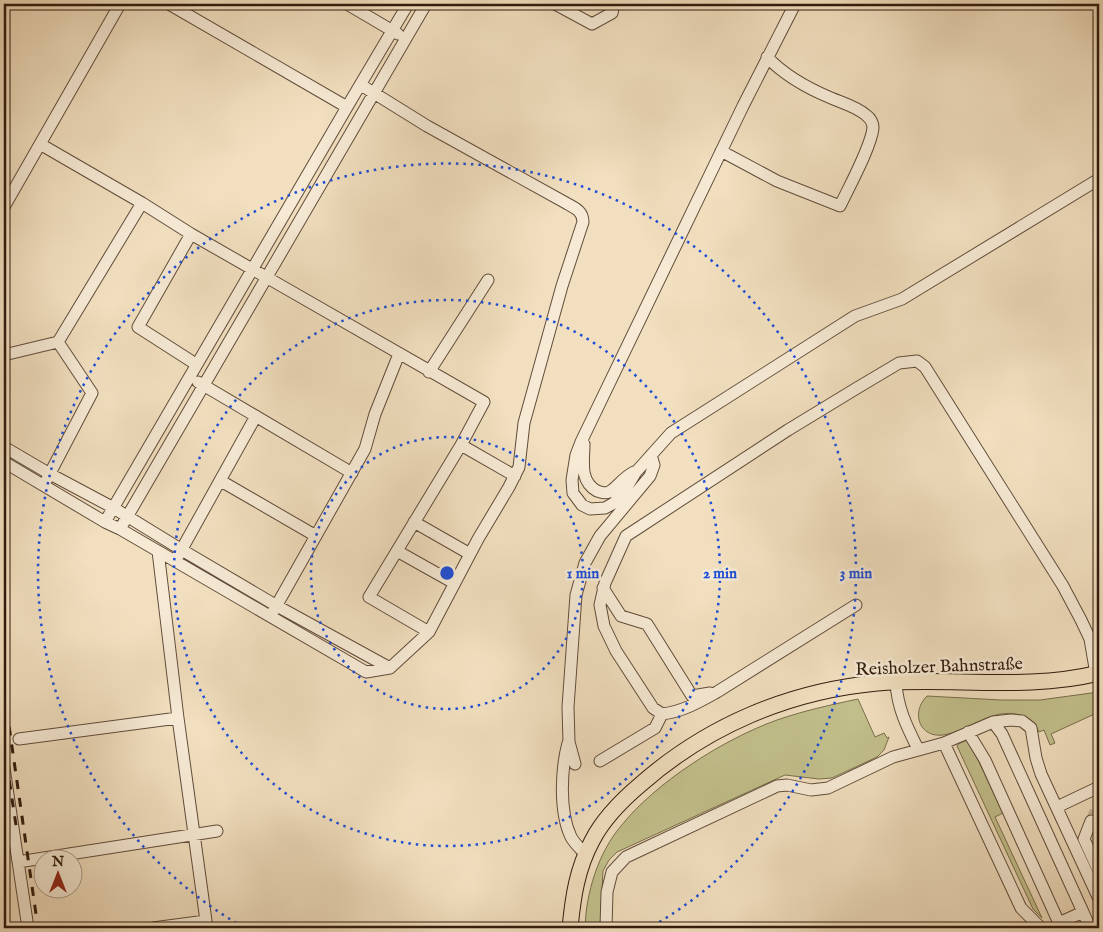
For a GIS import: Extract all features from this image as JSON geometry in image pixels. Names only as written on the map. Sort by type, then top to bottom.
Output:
[{"type":"main road","name":"Reisholzer Bahnstraße","points":[[570,928],[575,888],[580,869],[592,840],[608,816],[660,768],[710,734],[765,708],[812,694],[850,687],[896,682],[1048,682],[1098,674]]},
{"type":"lane","points":[[4,208],[120,4]]},
{"type":"lane","points":[[169,4],[347,107]]},
{"type":"lane","points":[[347,4],[405,39]]},
{"type":"lane","points":[[105,522],[112,507],[190,378],[408,4]]},
{"type":"lane","points":[[120,529],[426,4]]},
{"type":"lane","points":[[555,4],[592,24],[612,13],[614,4]]},
{"type":"lane","points":[[795,4],[767,57],[584,435],[576,455],[572,480],[573,493],[582,505],[590,510],[604,508],[614,503],[636,472],[671,433],[855,316],[902,299],[1099,179]]},
{"type":"lane","points":[[721,151],[777,180],[840,206],[866,148],[873,127],[872,121],[866,114],[792,79],[767,57]]},
{"type":"lane","points":[[4,462],[366,672],[390,668],[429,632],[519,467],[524,423],[562,286],[583,222],[583,216],[581,212],[566,203],[427,126],[361,84]]},
{"type":"lane","points":[[40,144],[142,203],[191,234],[484,402],[461,445],[369,597],[429,632]]},
{"type":"lane","points":[[5,357],[58,342],[142,203]]},
{"type":"lane","points":[[191,234],[138,327],[192,361]]},
{"type":"lane","points":[[429,372],[488,280]]},
{"type":"lane","points":[[44,485],[92,393],[58,342]]},
{"type":"lane","points":[[270,616],[365,449],[375,414],[399,354]]},
{"type":"lane","points":[[856,605],[694,705],[672,713],[662,714],[653,708],[616,651],[604,626],[600,605],[604,583],[626,536],[788,430],[857,388],[899,363],[917,361],[925,367],[1058,578],[1090,639],[1098,674]]},
{"type":"lane","points":[[190,378],[352,473]]},
{"type":"lane","points":[[176,561],[256,416]]},
{"type":"lane","points":[[584,435],[583,468],[586,480],[596,490],[604,493],[609,492],[625,477],[636,472]]},
{"type":"lane","points":[[461,445],[515,476]]},
{"type":"lane","points":[[4,447],[112,507],[277,606],[390,668]]},
{"type":"lane","points":[[575,764],[569,742],[568,707],[576,595],[585,563],[600,536],[650,476],[654,465],[651,455]]},
{"type":"lane","points":[[221,481],[316,536]]},
{"type":"lane","points":[[414,522],[470,554]]},
{"type":"lane","points":[[153,928],[206,925],[158,551]]},
{"type":"lane","points":[[397,551],[454,584]]},
{"type":"lane","points":[[604,588],[621,616],[647,624],[692,696],[716,692]]},
{"type":"lane","points":[[896,682],[898,702],[918,749]]},
{"type":"lane","points":[[600,761],[656,728],[662,714]]},
{"type":"lane","points":[[19,739],[178,718]]},
{"type":"lane","points":[[606,928],[607,892],[612,872],[626,857],[777,786],[786,785],[811,790],[828,788],[894,757],[944,743],[993,722],[1022,721],[1031,728],[1041,774],[1099,899]]},
{"type":"lane","points":[[993,722],[1002,734],[1090,928]]},
{"type":"lane","points":[[968,732],[985,760],[1059,923],[1083,912]]},
{"type":"lane","points":[[569,742],[564,756],[563,805],[566,826],[572,839],[586,855]]},
{"type":"lane","points":[[944,743],[1021,908],[1041,928]]},
{"type":"lane","points":[[4,768],[28,928]]},
{"type":"lane","points":[[1057,807],[1099,787]]},
{"type":"lane","points":[[1099,835],[1089,826],[1084,839],[1099,872]]},
{"type":"lane","points":[[18,862],[218,831]]},
{"type":"shaded area","points":[[1099,692],[1099,712],[1051,734],[1055,743],[1050,745],[1044,730],[1039,732],[1032,721],[1020,715],[1000,714],[953,733],[943,735],[928,733],[920,723],[919,717],[919,710],[927,696],[1040,700]]},
{"type":"shaded area","points":[[858,699],[875,737],[884,733],[887,738],[889,737],[884,750],[877,757],[832,778],[819,779],[785,775],[617,852],[609,860],[603,871],[600,928],[585,928],[591,887],[606,848],[621,826],[636,810],[672,778],[714,750],[757,728],[797,714]]},
{"type":"shaded area","points":[[967,740],[1003,813],[995,817],[1042,918],[1033,909],[957,746]]},
{"type":"tunnel","points":[[1091,821],[1099,801]]},
{"type":"railway","points":[[4,691],[38,928]]},
{"type":"railway","points":[[4,745],[17,832]]}]
